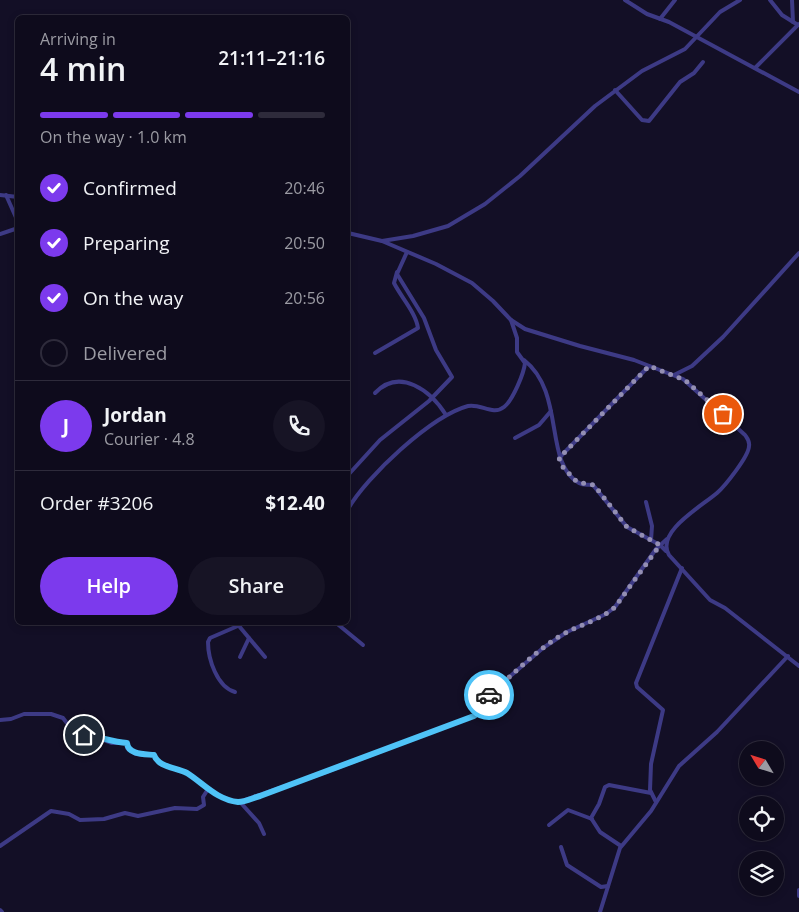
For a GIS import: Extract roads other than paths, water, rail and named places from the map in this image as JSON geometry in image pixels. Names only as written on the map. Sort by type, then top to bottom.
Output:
[{"type":"street","points":[[625,0],[799,92]]},
{"type":"street","points":[[660,19],[675,0]]},
{"type":"street","points":[[382,241],[421,234],[465,218],[513,182],[578,120],[615,90],[642,71],[681,53],[720,12],[740,0]]},
{"type":"street","points":[[770,0],[778,10],[796,25]]},
{"type":"street","points":[[792,0],[796,25]]},
{"type":"street","points":[[755,68],[796,25]]},
{"type":"street","points":[[615,90],[642,120],[649,120],[681,81],[694,73],[703,62]]},
{"type":"street","points":[[0,195],[15,196]]},
{"type":"street","points":[[6,195],[15,215]]},
{"type":"street","points":[[0,234],[15,229]]},
{"type":"street","points":[[0,720],[39,713],[62,717],[76,733],[112,742],[127,743],[128,748],[135,754],[154,755],[157,760],[166,766],[186,773],[208,789],[230,800],[240,802],[268,794],[476,715],[486,697],[543,648],[567,632],[603,615],[615,607],[660,545],[696,507],[722,488],[750,446],[742,432],[687,382],[649,366],[525,328],[510,320],[493,301],[472,283],[455,273],[382,241],[350,233]]},
{"type":"street","points":[[375,353],[418,328],[416,318],[406,306],[394,282],[407,252]]},
{"type":"street","points":[[674,376],[692,366],[723,337],[799,253]]},
{"type":"street","points":[[350,473],[380,440],[431,398],[452,376],[436,350],[424,318],[397,272]]},
{"type":"street","points":[[510,320],[517,338],[517,352],[541,378],[551,411],[562,466],[577,482],[594,485],[627,527],[660,545],[710,600],[725,608],[754,633],[798,665]]},
{"type":"street","points":[[350,506],[361,488],[381,469],[446,415],[471,406],[496,410],[504,407],[516,391],[525,367],[524,360]]},
{"type":"street","points":[[559,458],[649,366]]},
{"type":"street","points":[[375,393],[386,386],[403,380],[418,387],[446,415]]},
{"type":"street","points":[[515,438],[539,425],[551,411]]},
{"type":"street","points":[[646,502],[652,526],[652,540]]},
{"type":"street","points":[[667,539],[668,553]]},
{"type":"street","points":[[656,802],[651,792],[652,758],[663,710],[636,683],[682,568]]},
{"type":"street","points":[[338,625],[363,646]]},
{"type":"street","points":[[235,692],[227,689],[217,676],[210,657],[208,642],[210,638],[239,626],[265,657]]},
{"type":"street","points":[[240,657],[249,638]]},
{"type":"street","points":[[600,912],[621,846],[656,802],[682,762],[717,732],[788,656]]},
{"type":"street","points":[[592,819],[606,785],[651,792]]},
{"type":"street","points":[[0,846],[51,811],[69,814],[80,820],[104,819],[125,813],[141,815],[182,807],[197,809],[204,805],[203,797],[208,789]]},
{"type":"street","points":[[240,802],[259,823],[264,834]]},
{"type":"street","points":[[549,825],[568,810],[592,819],[600,832],[621,846]]},
{"type":"street","points":[[561,847],[568,866],[601,888],[608,886]]},
{"type":"street","points":[[799,890],[799,896]]}]
